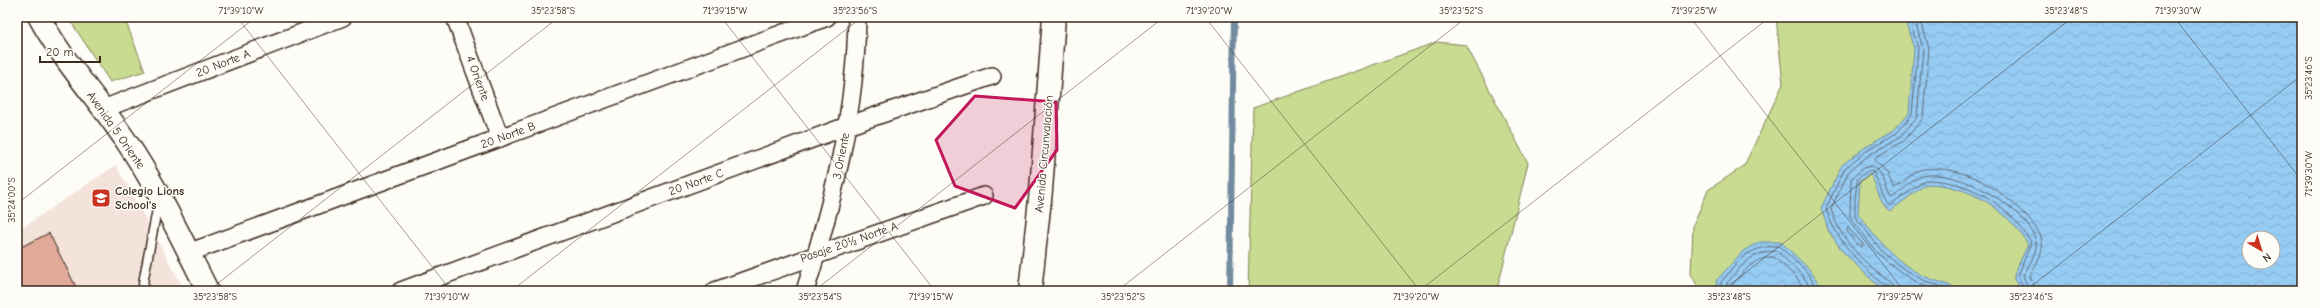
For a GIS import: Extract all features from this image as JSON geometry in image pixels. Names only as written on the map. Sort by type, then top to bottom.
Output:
[{"type":"main road","name":"Avenida Circunvalación","points":[[1030,291],[1041,190],[1054,17]]},
{"type":"street","name":"Avenida 5 Oriente","points":[[39,17],[63,56],[129,144],[159,197],[208,291]]},
{"type":"street","name":"20 Norte A","points":[[103,109],[343,17]]},
{"type":"street","name":"4 Oriente","points":[[455,17],[500,138]]},
{"type":"street","name":"20 Norte B","points":[[188,253],[827,17]]},
{"type":"street","name":"3 Oriente","points":[[805,291],[835,186],[847,126],[854,81],[857,17]]},
{"type":"street","name":"20 Norte C","points":[[401,291],[847,126],[992,76]]},
{"type":"street","name":"Pasaje 20½ Norte A","points":[[715,291],[817,253],[984,196]]},
{"type":"lane","points":[[146,291],[143,283],[159,197]]},
{"type":"highlighted area","points":[[975,96],[1056,102],[1057,150],[1015,208],[955,186],[936,140]]},
{"type":"shaded area","name":"Colegio Lions School's","points":[[116,165],[185,291],[17,291],[17,231]]},
{"type":"green space","points":[[68,17],[124,17],[145,71],[110,82]]},
{"type":"green space","points":[[1776,17],[2302,17],[2302,291],[1700,291],[1691,274],[1693,226],[1708,190],[1744,166],[1783,84]]},
{"type":"green space","points":[[1437,42],[1466,45],[1528,163],[1498,286],[1495,291],[1248,291],[1253,108]]},
{"type":"water","points":[[1904,17],[2302,17],[2302,291],[2023,291],[2014,280],[2014,275],[2028,244],[2019,231],[1997,209],[1984,200],[1957,189],[1942,185],[1926,184],[1890,211],[1883,204],[1870,174],[1860,181],[1858,214],[1888,250],[1906,265],[1926,277],[1960,291],[1890,291],[1879,287],[1843,252],[1828,230],[1821,208],[1842,165],[1868,145],[1894,130],[1909,113],[1914,49]]},
{"type":"water","points":[[1759,242],[1781,242],[1809,269],[1824,291],[1719,291],[1716,281],[1743,251]]},
{"type":"building","points":[[49,233],[78,291],[17,291],[17,249]]},
{"type":"waterway","points":[[1230,291],[1234,17]]},
{"type":"place","name":"Colegio Lions School's","points":[[101,198]]}]
